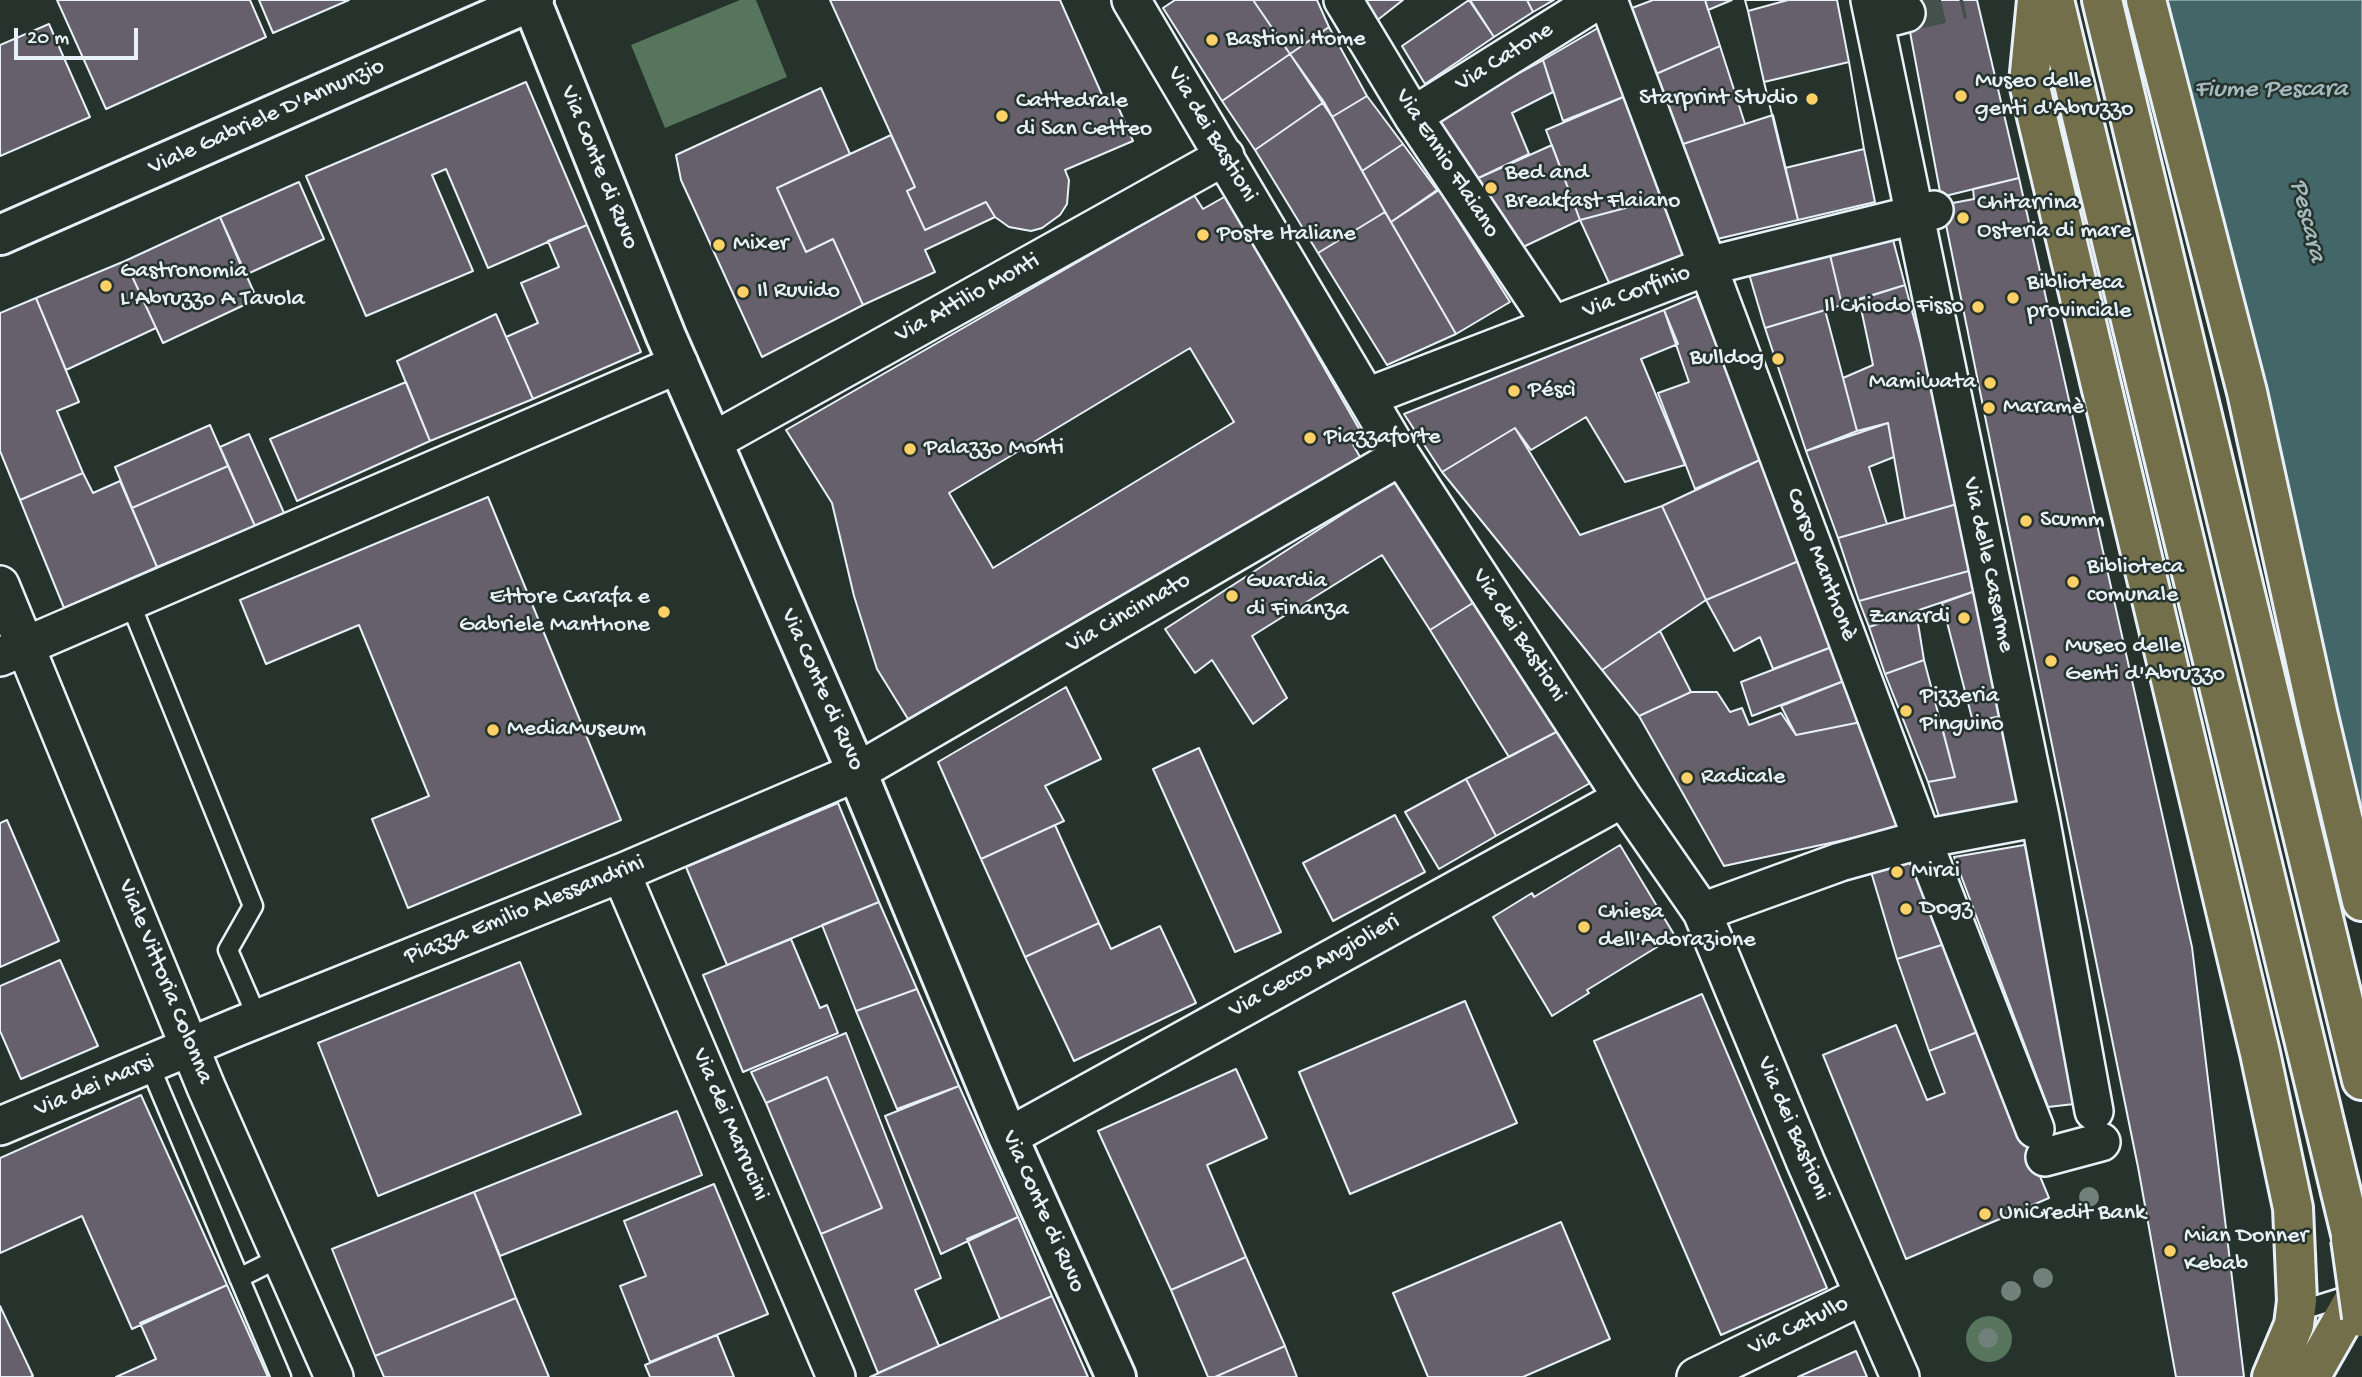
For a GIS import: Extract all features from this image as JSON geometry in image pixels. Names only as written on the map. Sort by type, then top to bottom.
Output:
[{"type":"highway","points":[[2037,0],[2029,82],[2257,1039],[2293,1208],[2297,1301],[2294,1325],[2272,1377]]},
{"type":"highway","points":[[2054,0],[2351,1239],[2358,1294],[2309,1363]]},
{"type":"highway","points":[[2102,0],[2362,1080]]},
{"type":"highway","points":[[2147,0],[2248,392],[2318,716],[2362,901]]},
{"type":"main road","name":"Viale Gabriele D'Annunzio","points":[[0,235],[532,0]]},
{"type":"main road","name":"Via Conte di Ruvo","points":[[532,0],[712,442],[857,772],[1009,1137],[1116,1377]]},
{"type":"street","name":"Via Ennio Flaiano","points":[[1343,0],[1413,116],[1552,324]]},
{"type":"street","name":"Via Catone","points":[[1413,116],[1598,0]]},
{"type":"street","name":"Corso Manthonè","points":[[1608,0],[2040,1143]]},
{"type":"street","name":"Via dei Bastioni","points":[[1139,3],[1224,156],[1401,456],[1623,797],[1702,912],[1767,1058],[1900,1377]]},
{"type":"street","name":"Via delle Caserme","points":[[1887,13],[2097,1127],[2040,1143]]},
{"type":"street","name":"Via Attilio Monti","points":[[712,442],[1224,156]]},
{"type":"street","name":"Via Corfinio","points":[[1367,397],[1708,266],[1924,212]]},
{"type":"street","points":[[13,651],[679,364]]},
{"type":"street","name":"Via Cincinnato","points":[[857,772],[1401,456]]},
{"type":"street","name":"Viale Vittoria Colonna","points":[[0,585],[13,651],[191,1047],[334,1377]]},
{"type":"street","name":"Piazza Emilio Alessandrini","points":[[191,1047],[621,873],[857,772]]},
{"type":"street","name":"Via Cecco Angiolieri","points":[[1009,1137],[1623,797]]},
{"type":"street","points":[[1702,912],[1840,862],[1923,839],[2040,817]]},
{"type":"street","name":"Via dei Marrucini","points":[[621,873],[836,1377]]},
{"type":"street","name":"Via dei Marsi","points":[[0,1126],[191,1047]]},
{"type":"street","name":"Via Catullo","points":[[1696,1377],[1864,1294]]},
{"type":"lane","points":[[129,600],[253,906],[228,950],[258,1019]]},
{"type":"lane","points":[[149,1064],[281,1377]]},
{"type":"lane","points":[[239,1278],[281,1257]]},
{"type":"green space","points":[[740,0],[756,0],[787,77],[665,128],[631,45]]},
{"type":"green space","points":[[1989,1316],[2006,1322],[2012,1339],[2006,1356],[1989,1362],[1972,1356],[1966,1339],[1972,1322]]},
{"type":"water","name":"Fiume Pescara","points":[[2153,0],[2362,0],[2362,814]]},
{"type":"building","points":[[57,0],[250,0],[266,37],[106,109]]},
{"type":"building","points":[[259,0],[349,0],[273,33]]},
{"type":"building","name":"Cattedrale di San Cetteo","points":[[830,0],[1060,0],[1103,97],[1112,93],[1133,141],[1065,170],[1069,180],[1067,204],[1060,215],[1042,228],[1031,231],[1009,227],[995,217],[986,202],[925,230],[907,191],[915,187]]},
{"type":"building","points":[[1175,0],[1253,0],[1290,54],[1222,101],[1163,8]]},
{"type":"building","points":[[1253,0],[1317,0],[1329,27],[1290,54]]},
{"type":"building","points":[[1358,0],[1403,0],[1375,22]]},
{"type":"building","points":[[1469,0],[1494,37],[1425,84],[1402,46]]},
{"type":"building","points":[[1470,0],[1527,0],[1533,12],[1494,37]]},
{"type":"building","points":[[1527,0],[1554,0],[1533,12]]},
{"type":"building","points":[[1653,0],[1705,0],[1720,46],[1656,74],[1632,8]]},
{"type":"building","points":[[1705,0],[1732,0],[1708,10]]},
{"type":"building","points":[[1745,0],[1788,0],[1748,11]]},
{"type":"building","points":[[1745,0],[1788,0],[1748,11]]},
{"type":"building","points":[[1788,0],[1837,0],[1849,62],[1764,82],[1748,11]]},
{"type":"building","name":"Museo delle genti d'Abruzzo","points":[[1904,0],[1977,0],[2019,178],[1941,197]]},
{"type":"building","points":[[49,24],[90,117],[0,156],[0,45]]},
{"type":"building","points":[[1603,25],[1628,95],[1563,121],[1543,60]]},
{"type":"building","points":[[1329,27],[1367,96],[1332,117],[1290,54]]},
{"type":"building","points":[[1720,46],[1745,124],[1680,145],[1656,74]]},
{"type":"building","points":[[1290,54],[1324,102],[1255,150],[1222,101]]},
{"type":"building","points":[[1543,60],[1553,92],[1512,113],[1529,154],[1474,180],[1438,117]]},
{"type":"building","name":"Starprint Studio","points":[[1849,62],[1864,149],[1785,168],[1764,82]]},
{"type":"building","name":"Starprint Studio","points":[[1849,62],[1864,149],[1785,168],[1764,82]]},
{"type":"building","points":[[526,82],[587,225],[488,268],[446,169],[432,175],[473,271],[366,316],[306,176]]},
{"type":"building","points":[[821,88],[850,154],[777,188],[806,252],[833,239],[863,305],[762,357],[681,180],[676,155]]},
{"type":"building","points":[[1628,95],[1671,196],[1580,220],[1546,130]]},
{"type":"building","points":[[1367,96],[1403,144],[1362,171],[1332,117]]},
{"type":"building","points":[[1324,102],[1385,212],[1318,253],[1255,150]]},
{"type":"building","points":[[1773,115],[1798,220],[1713,240],[1680,145]]},
{"type":"building","points":[[891,135],[915,187],[907,191],[925,230],[986,202],[995,217],[925,250],[935,272],[863,305],[833,239],[806,252],[777,188]]},
{"type":"building","points":[[1403,144],[1437,190],[1391,222],[1362,171]]},
{"type":"building","points":[[1552,145],[1580,220],[1521,248],[1474,180]]},
{"type":"building","points":[[1864,149],[1875,202],[1798,220],[1785,168]]},
{"type":"building","points":[[2019,178],[2192,947],[2244,1377],[2176,1377],[2138,1167],[1942,205],[1974,199],[1973,189]]},
{"type":"building","points":[[299,182],[324,239],[245,275],[220,217]]},
{"type":"building","points":[[1439,190],[1510,302],[1456,334],[1391,222]]},
{"type":"building","name":"Palazzo Monti","points":[[1194,195],[1203,209],[1226,196],[1362,434],[1351,441],[1360,457],[908,719],[877,669],[854,596],[832,503],[786,430]],"holes":[[[1190,348],[1234,422],[993,568],[949,493]]]},
{"type":"building","points":[[1671,196],[1693,261],[1611,287],[1580,220]]},
{"type":"building","points":[[1385,212],[1456,334],[1387,365],[1318,253]]},
{"type":"building","points":[[220,217],[257,299],[163,343],[125,261]]},
{"type":"building","points":[[587,225],[641,352],[533,399],[506,337],[538,323],[521,283],[559,267],[548,241]]},
{"type":"building","points":[[1892,236],[1905,285],[1842,305],[1830,255]]},
{"type":"building","points":[[1830,255],[1842,305],[1765,328],[1749,274]]},
{"type":"building","points":[[125,261],[156,328],[66,370],[36,298]]},
{"type":"building","points":[[1905,285],[1964,502],[1905,519],[1888,423],[1857,431],[1843,378],[1873,365],[1859,299]]},
{"type":"building","points":[[1697,296],[1762,459],[1695,489],[1658,393],[1689,382],[1664,310]]},
{"type":"building","points":[[36,298],[79,402],[57,411],[83,473],[20,500],[0,451],[0,313]]},
{"type":"building","points":[[1664,310],[1678,344],[1641,359],[1685,465],[1625,482],[1586,417],[1531,450],[1515,428],[1442,472],[1404,414]]},
{"type":"building","points":[[1825,310],[1857,431],[1806,451],[1765,328]]},
{"type":"building","points":[[496,314],[533,399],[430,441],[397,361]]},
{"type":"building","points":[[406,382],[430,441],[297,501],[270,439]]},
{"type":"building","points":[[1888,423],[1894,457],[1869,467],[1887,524],[1838,538],[1806,451]]},
{"type":"building","points":[[210,425],[228,466],[132,508],[115,467]]},
{"type":"building","points":[[1515,428],[1580,535],[1662,506],[1706,600],[1602,670],[1442,472]]},
{"type":"building","points":[[249,434],[284,513],[255,526],[220,447]]},
{"type":"building","points":[[1762,459],[1801,560],[1706,600],[1662,506]]},
{"type":"building","points":[[228,466],[255,526],[157,567],[132,508]]},
{"type":"building","points":[[83,473],[93,493],[120,481],[157,567],[64,608],[20,500]]},
{"type":"building","points":[[1403,475],[1476,601],[1430,630],[1382,555],[1252,636],[1287,698],[1253,724],[1212,660],[1195,673],[1165,629]]},
{"type":"building","name":"MediaMuseum","points":[[488,497],[621,820],[408,908],[372,819],[429,796],[359,625],[266,664],[240,600]]},
{"type":"building","points":[[1964,502],[1976,569],[1859,601],[1838,538]]},
{"type":"building","points":[[1801,560],[1837,645],[1773,669],[1760,637],[1734,651],[1706,600]]},
{"type":"building","points":[[1976,569],[1981,589],[1869,627],[1859,601]]},
{"type":"building","points":[[1981,589],[2008,715],[1973,722],[1942,603]]},
{"type":"building","points":[[1476,601],[1560,730],[1509,757],[1430,630]]},
{"type":"building","points":[[1916,611],[1924,660],[1885,674],[1869,627]]},
{"type":"building","points":[[1660,631],[1691,692],[1639,716],[1602,670]]},
{"type":"building","points":[[1837,645],[1849,679],[1752,716],[1741,682]]},
{"type":"building","points":[[1924,660],[1955,777],[1928,782],[1885,674]]},
{"type":"building","points":[[1849,679],[1866,721],[1796,735],[1781,706]]},
{"type":"building","points":[[1066,687],[1101,759],[1045,786],[1064,821],[981,859],[938,762]]},
{"type":"building","points":[[1691,692],[1717,692],[1730,712],[1742,708],[1749,725],[1781,713],[1796,735],[1866,721],[1904,827],[1724,866],[1639,716]]},
{"type":"building","points":[[2008,715],[2025,802],[1941,823],[1928,782],[1955,777],[1942,727]]},
{"type":"building","points":[[1560,730],[1592,782],[1496,836],[1466,779]]},
{"type":"building","points":[[1199,748],[1281,932],[1235,952],[1153,769]]},
{"type":"building","points":[[1466,779],[1496,836],[1439,869],[1405,812]]},
{"type":"building","points":[[838,803],[879,902],[727,965],[686,867]]},
{"type":"building","points":[[1395,815],[1425,872],[1333,921],[1303,863]]},
{"type":"building","points":[[7,820],[59,941],[0,967],[0,823]]},
{"type":"building","points":[[1055,825],[1099,923],[1025,957],[981,859]]},
{"type":"building","points":[[2030,844],[2074,1104],[2048,1107],[1954,857]]},
{"type":"building","name":"Chiesa dell'Adorazione","points":[[1620,845],[1675,936],[1587,990],[1589,993],[1552,1016],[1493,917],[1532,893],[1534,897]]},
{"type":"building","points":[[1919,850],[1948,943],[1897,959],[1869,865]]},
{"type":"building","points":[[879,902],[917,989],[856,1011],[822,925]]},
{"type":"building","points":[[1099,923],[1111,949],[1160,926],[1196,1003],[1074,1061],[1025,957]]},
{"type":"building","points":[[791,939],[820,1008],[827,1005],[838,1033],[743,1072],[703,975]]},
{"type":"building","points":[[1948,943],[1980,1031],[1929,1051],[1897,959]]},
{"type":"building","points":[[60,960],[98,1046],[21,1079],[0,1031],[0,986]]},
{"type":"building","points":[[520,962],[581,1114],[378,1196],[318,1043]]},
{"type":"building","points":[[917,989],[959,1086],[897,1109],[856,1011]]},
{"type":"building","points":[[1702,994],[1827,1288],[1721,1335],[1594,1041]]},
{"type":"building","points":[[1465,1001],[1517,1123],[1350,1194],[1299,1072]]},
{"type":"building","points":[[1896,1025],[1927,1100],[1945,1093],[1929,1051],[1980,1031],[2049,1198],[1906,1259],[1823,1055]]},
{"type":"building","points":[[846,1033],[941,1278],[915,1290],[939,1346],[878,1373],[821,1234],[882,1208],[827,1077],[766,1103],[751,1072]]},
{"type":"building","points":[[1236,1069],[1267,1138],[1207,1165],[1246,1257],[1171,1290],[1098,1131]]},
{"type":"building","points":[[827,1077],[882,1208],[821,1234],[766,1103]]},
{"type":"building","points":[[959,1086],[1018,1217],[941,1254],[885,1116]]},
{"type":"building","points":[[141,1095],[227,1285],[132,1329],[82,1216],[0,1253],[0,1158]]},
{"type":"building","points":[[677,1111],[702,1175],[500,1256],[474,1192]]},
{"type":"building","points":[[714,1184],[768,1314],[650,1362],[620,1286],[646,1276],[624,1221]]},
{"type":"building","points":[[474,1192],[516,1298],[375,1356],[332,1249]]},
{"type":"building","points":[[1018,1217],[1052,1296],[1000,1319],[967,1239]]},
{"type":"building","points":[[1561,1222],[1610,1339],[1523,1377],[1428,1377],[1393,1293]]},
{"type":"building","points":[[1246,1257],[1285,1346],[1215,1377],[1208,1377],[1171,1290]]},
{"type":"building","points":[[227,1285],[268,1377],[116,1377],[156,1359],[140,1323]]},
{"type":"building","points":[[1052,1296],[1088,1377],[870,1377],[939,1346]]},
{"type":"building","points":[[516,1298],[549,1377],[384,1377],[375,1356]]},
{"type":"building","points":[[0,1306],[33,1376],[0,1377]]},
{"type":"building","points":[[717,1335],[734,1377],[650,1377],[645,1365]]},
{"type":"building","points":[[1285,1346],[1297,1377],[1215,1377]]},
{"type":"building","points":[[1856,1351],[1867,1377],[1798,1377]]},
{"type":"tunnel","points":[[1906,13],[1963,0]]},
{"type":"place","name":"Bastioni Home","points":[[1212,40]]},
{"type":"place","name":"Museo delle genti d'Abruzzo","points":[[1961,96]]},
{"type":"place","name":"Starprint Studio","points":[[1812,99]]},
{"type":"place","name":"Cattedrale di San Cetteo","points":[[1002,116]]},
{"type":"place","name":"Bed and Breakfast Flaiano","points":[[1491,188]]},
{"type":"place","name":"Chitarrina Osteria di mare","points":[[1963,218]]},
{"type":"place","name":"Poste Italiane","points":[[1203,235]]},
{"type":"place","name":"Mixer","points":[[719,245]]},
{"type":"place","name":"Gastronomia L'Abruzzo A Tavola","points":[[106,286]]},
{"type":"place","name":"Il Ruvido","points":[[743,292]]},
{"type":"place","name":"Biblioteca provinciale","points":[[2013,298]]},
{"type":"place","name":"Il Chiodo Fisso","points":[[1978,307]]},
{"type":"place","name":"Bulldog","points":[[1778,359]]},
{"type":"place","name":"Mamiwata","points":[[1990,383]]},
{"type":"place","name":"Péscì","points":[[1514,391]]},
{"type":"place","name":"Maramè","points":[[1989,408]]},
{"type":"place","name":"Piazzaforte","points":[[1310,438]]},
{"type":"place","name":"Palazzo Monti","points":[[910,449]]},
{"type":"place","name":"Scumm","points":[[2026,521]]},
{"type":"place","name":"Biblioteca comunale","points":[[2073,582]]},
{"type":"place","name":"Guardia di Finanza","points":[[1232,596]]},
{"type":"place","name":"Ettore Carafa e Gabriele Manthone","points":[[664,612]]},
{"type":"place","name":"Zanardi","points":[[1964,618]]},
{"type":"place","name":"Museo delle Genti d'Abruzzo","points":[[2051,661]]},
{"type":"place","name":"Pizzeria Pinguino","points":[[1906,711]]},
{"type":"place","name":"MediaMuseum","points":[[493,730]]},
{"type":"place","name":"Radicale","points":[[1687,778]]},
{"type":"place","name":"Mirai","points":[[1897,872]]},
{"type":"place","name":"Dogz","points":[[1906,909]]},
{"type":"place","name":"Chiesa dell'Adorazione","points":[[1584,927]]},
{"type":"place","name":"UniCredit Bank","points":[[1985,1214]]},
{"type":"place","name":"Mian Donner Kebab","points":[[2170,1251]]},
{"type":"water label","name":"Pescara","points":[[2306,221]]}]
